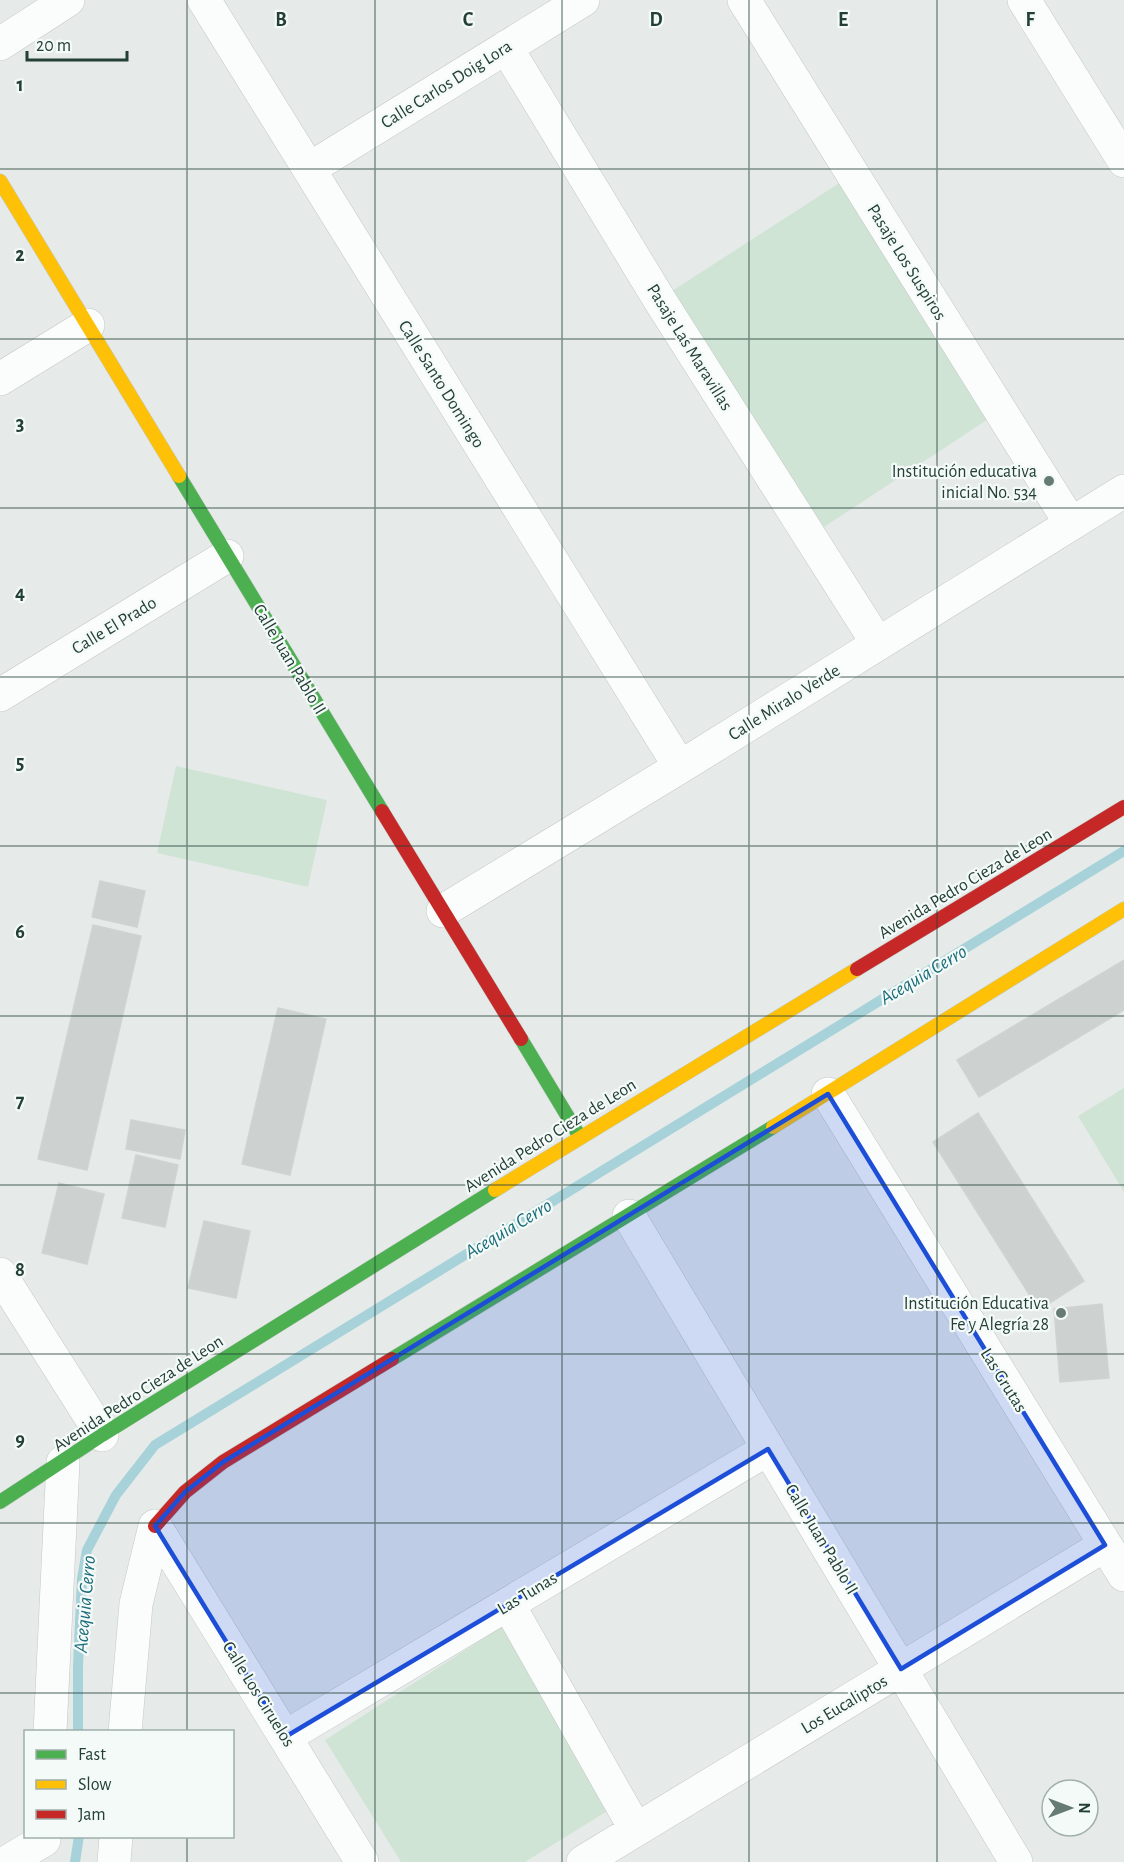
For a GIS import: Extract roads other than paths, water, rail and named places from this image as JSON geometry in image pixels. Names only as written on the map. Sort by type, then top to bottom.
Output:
[{"type":"street","points":[[0,44],[68,0]]},
{"type":"street","name":"Calle Santo Domingo","points":[[204,0],[680,767]]},
{"type":"street","name":"Calle Carlos Doig Lora","points":[[309,169],[583,0]]},
{"type":"street","name":"Pasaje Los Suspiros","points":[[744,0],[1071,524]]},
{"type":"street","points":[[1024,0],[1124,161]]},
{"type":"street","name":"Pasaje Las Maravillas","points":[[506,47],[658,299],[878,644]]},
{"type":"street","name":"Calle Juan Pablo II","points":[[0,181],[580,1137]]},
{"type":"street","points":[[0,379],[88,325]]},
{"type":"street","name":"Calle Miralo Verde","points":[[443,911],[680,767],[1124,491]]},
{"type":"street","name":"Calle El Prado","points":[[0,695],[227,556]]},
{"type":"street","name":"Avenida Pedro Cieza de Leon","points":[[0,1502],[102,1435],[580,1137],[1124,807]]},
{"type":"street","points":[[125,1730],[136,1604],[155,1526],[185,1492],[223,1462],[828,1094],[1124,909]]},
{"type":"street","name":"Las Grutas","points":[[828,1094],[1124,1575]]},
{"type":"street","name":"Calle Juan Pablo II","points":[[628,1215],[1016,1862]]},
{"type":"street","points":[[0,1274],[102,1435]]},
{"type":"street","name":"Las Tunas","points":[[285,1737],[768,1449]]},
{"type":"street","points":[[50,1730],[63,1462]]},
{"type":"street","name":"Calle Los Ciruelos","points":[[155,1526],[362,1862]]},
{"type":"street","name":"Los Eucaliptos","points":[[583,1862],[1105,1545]]},
{"type":"street","points":[[508,1604],[636,1830]]},
{"type":"street","points":[[114,1862],[116,1838]]},
{"type":"street","points":[[7,1862],[43,1846]]},
{"type":"waterway","name":"Acequia Cerro","points":[[78,1730],[82,1579],[87,1550],[116,1495],[155,1445],[1124,851]]},
{"type":"waterway","name":"Acequia Cerro","points":[[75,1862],[79,1838]]},
{"type":"place","name":"Institución educativa inicial No. 534","points":[[1049,481]]},
{"type":"place","name":"Institución Educativa Fe y Alegría 28","points":[[1061,1313]]}]
